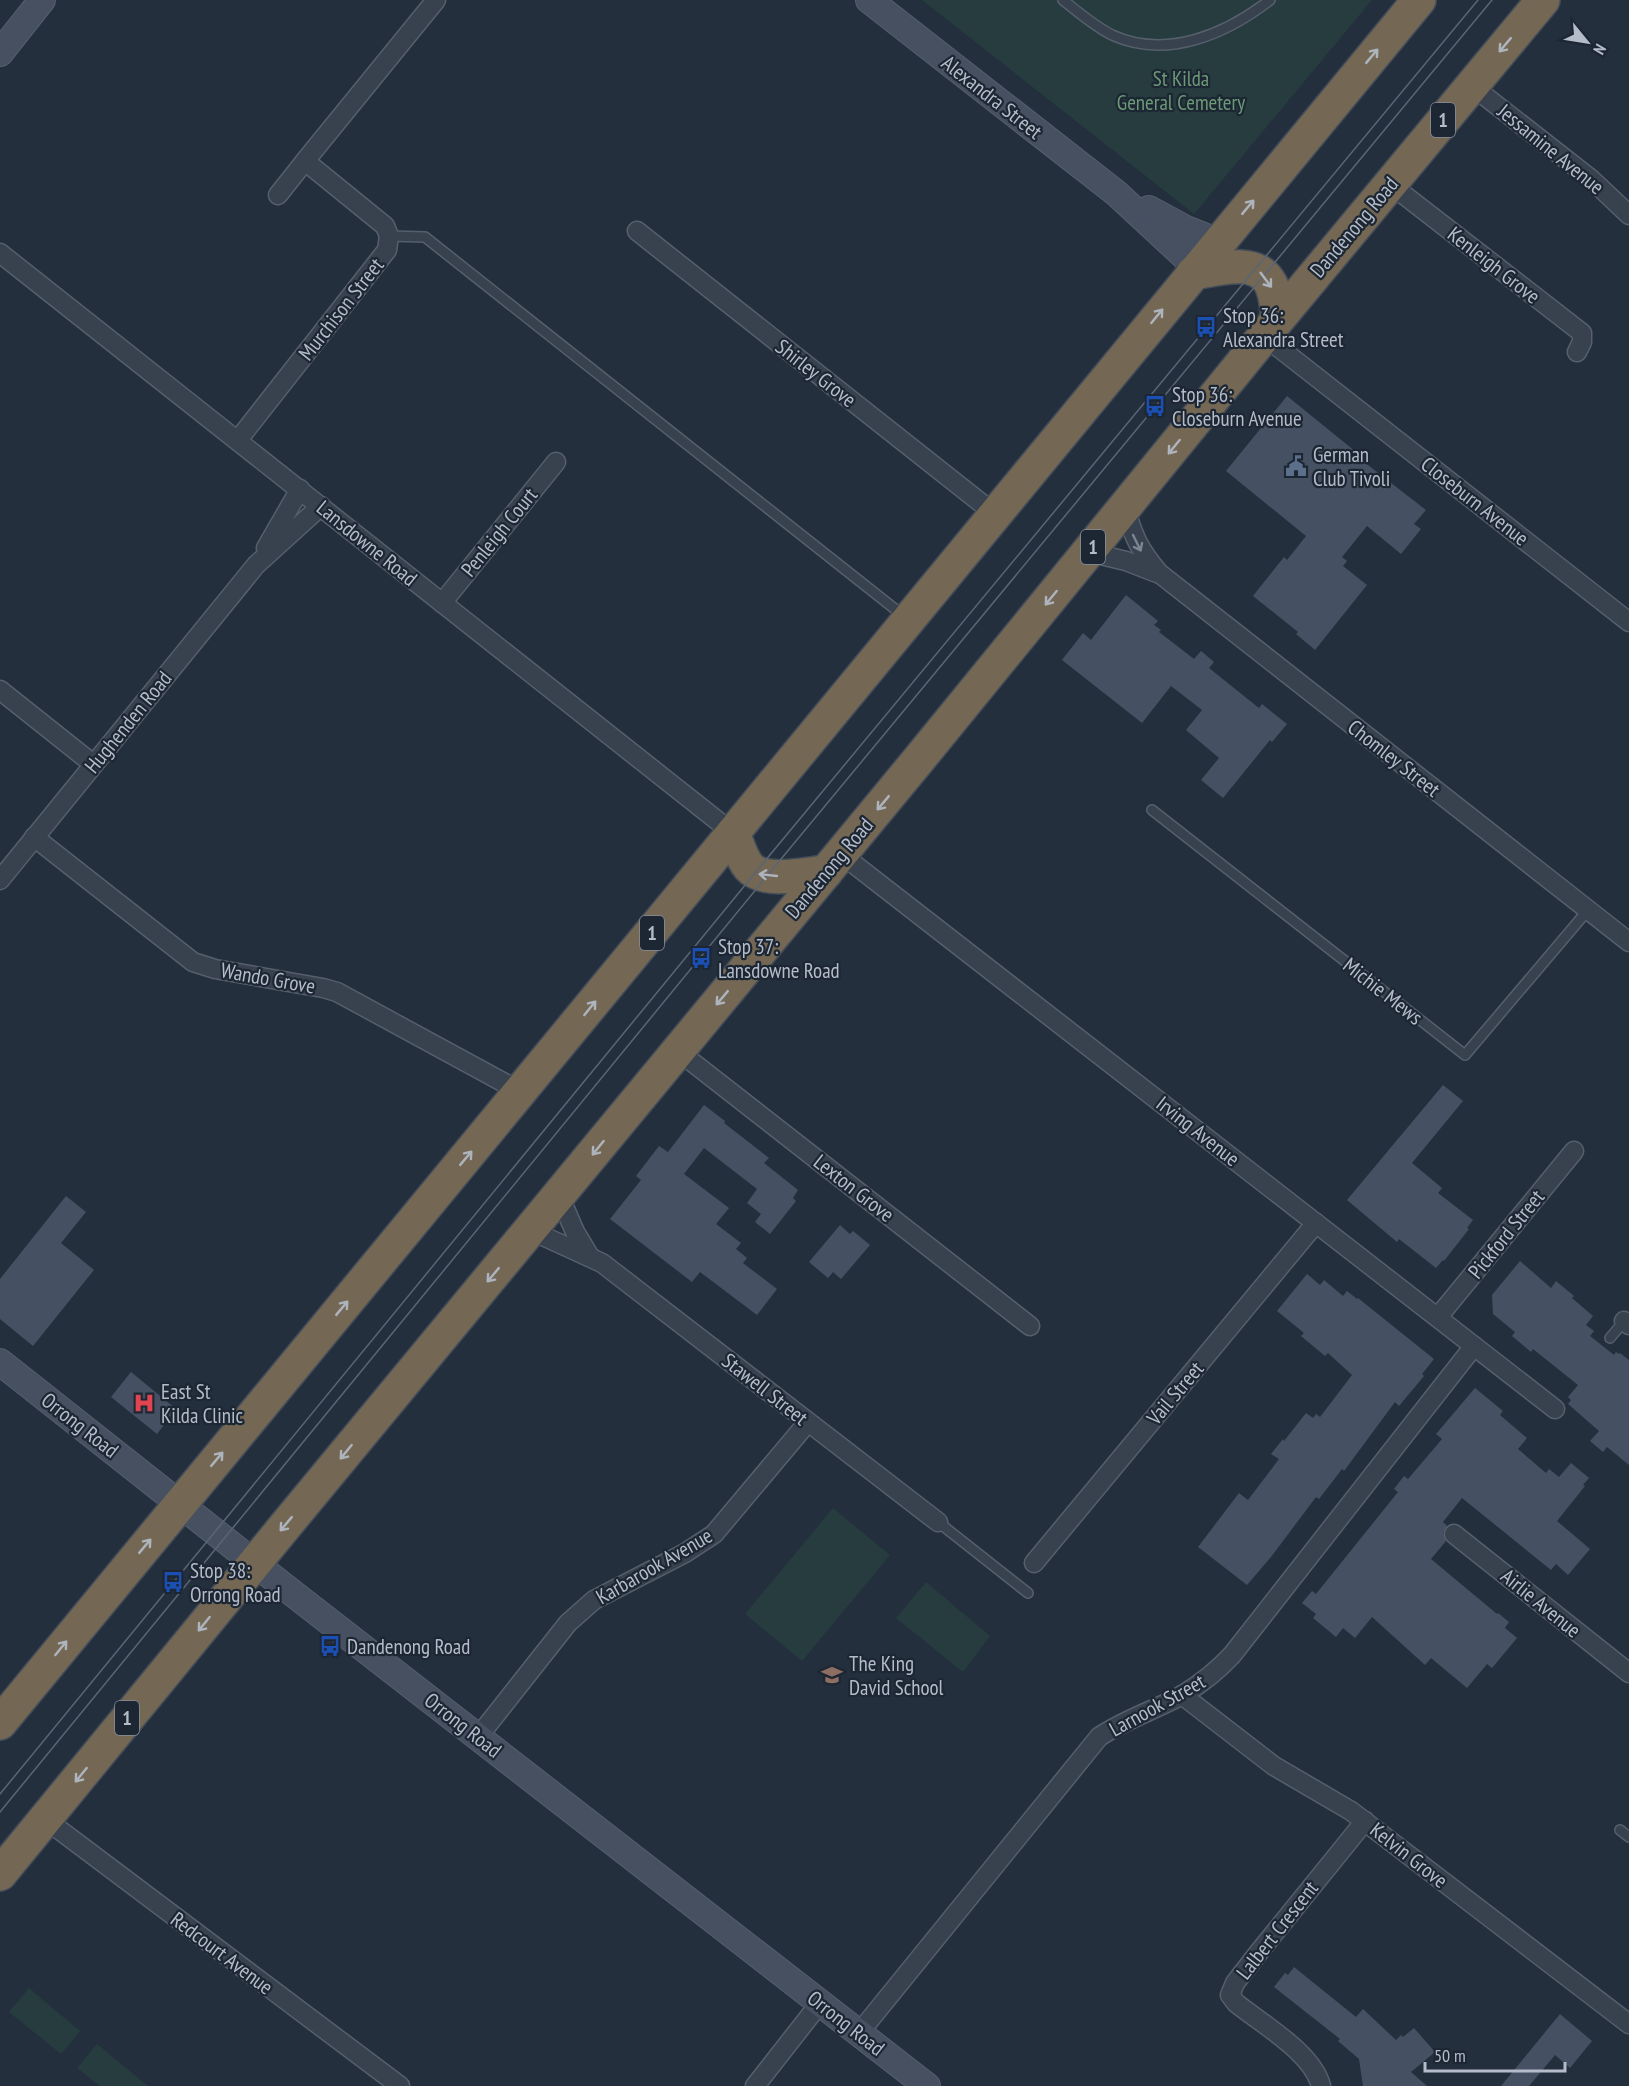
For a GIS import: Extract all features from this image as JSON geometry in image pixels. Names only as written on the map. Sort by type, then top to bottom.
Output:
[{"type":"highway","name":"Dandenong Road","points":[[0,1874],[1125,508],[1271,327],[1543,0]]},
{"type":"highway","name":"1","points":[[0,1723],[1416,1]]},
{"type":"highway","points":[[1195,270],[1249,266],[1255,268],[1270,282],[1271,327]]},
{"type":"highway","points":[[733,833],[743,859],[755,873],[777,876],[833,863]]},
{"type":"street","points":[[0,53],[42,0]]},
{"type":"street","points":[[278,195],[436,0]]},
{"type":"street","name":"Alexandra Street","points":[[869,0],[1116,194],[1195,270]]},
{"type":"street","name":"Jessamine Avenue","points":[[1472,86],[1591,179],[1629,215]]},
{"type":"street","name":"Murchison Street","points":[[238,440],[387,250],[389,236],[385,226],[305,161]]},
{"type":"street","name":"Kenleigh Grove","points":[[1390,184],[1582,333],[1582,342],[1577,352]]},
{"type":"street","name":"Alexandra Street","points":[[1116,194],[1186,229],[1219,242]]},
{"type":"street","name":"Shirley Grove","points":[[637,231],[995,514]]},
{"type":"street","name":"Lansdowne Road","points":[[0,253],[733,833]]},
{"type":"street","name":"Closeburn Avenue","points":[[1271,327],[1629,622]]},
{"type":"street","name":"Penleigh Court","points":[[442,603],[556,462]]},
{"type":"street","name":"Hughenden Road","points":[[256,565],[300,489]]},
{"type":"street","name":"Hughenden Road","points":[[0,880],[256,565],[321,506]]},
{"type":"street","name":"Chomley Street","points":[[1125,508],[1140,550],[1159,573],[1629,942]]},
{"type":"street","name":"Chomley Street","points":[[1088,552],[1126,561],[1159,573]]},
{"type":"street","points":[[0,690],[93,764]]},
{"type":"street","name":"Wando Grove","points":[[34,837],[193,962],[215,969],[337,992],[521,1092]]},
{"type":"street","name":"Irving Avenue","points":[[833,863],[1316,1223],[1555,1409]]},
{"type":"street","name":"Lexton Grove","points":[[678,1051],[1030,1326]]},
{"type":"street","name":"Pickford Street","points":[[1438,1317],[1574,1151]]},
{"type":"street","name":"Stawell Street","points":[[559,1195],[574,1232],[590,1257]]},
{"type":"street","name":"Vail Street","points":[[1034,1563],[1316,1223]]},
{"type":"street","name":"Stawell Street","points":[[530,1230],[590,1257],[613,1272],[938,1522]]},
{"type":"street","name":"Larnook Street","points":[[859,2033],[1099,1737],[1111,1728],[1182,1695],[1201,1683],[1232,1655],[1474,1346]]},
{"type":"street","name":"Orrong Road","points":[[0,1362],[927,2086]]},
{"type":"street","name":"Karbarook Avenue","points":[[478,1737],[580,1611],[594,1600],[685,1553],[714,1534],[808,1422]]},
{"type":"street","name":"Airlie Avenue","points":[[1454,1534],[1629,1673]]},
{"type":"street","name":"Kelvin Grove","points":[[1182,1695],[1264,1760],[1336,1801],[1365,1821],[1629,2025]]},
{"type":"street","name":"Redcourt Avenue","points":[[45,1819],[400,2086]]},
{"type":"street","name":"Lalbert Crescent","points":[[1321,2086],[1314,2069],[1304,2058],[1236,2003],[1230,1995],[1235,1983],[1253,1958],[1365,1821]]},
{"type":"street","points":[[755,2086],[820,2003]]},
{"type":"lane","points":[[1063,0],[1099,28],[1113,35],[1139,42],[1169,45],[1189,42],[1209,35],[1239,21],[1270,0]]},
{"type":"lane","points":[[389,236],[425,237],[909,620]]},
{"type":"lane","name":"Michie Mews","points":[[1152,810],[1465,1055],[1588,910]]},
{"type":"lane","points":[[1610,1338],[1627,1320]]},
{"type":"lane","points":[[938,1522],[1028,1593]]},
{"type":"lane","points":[[1620,1830],[1629,1837]]},
{"type":"green space","name":"St Kilda General Cemetery","points":[[922,0],[1372,0],[1194,214]]},
{"type":"green space","points":[[833,1508],[890,1555],[802,1661],[745,1614]]},
{"type":"green space","points":[[926,1582],[990,1636],[963,1672],[896,1618]]},
{"type":"green space","points":[[29,1988],[80,2031],[61,2054],[9,2012]]},
{"type":"green space","points":[[97,2044],[148,2086],[100,2086],[77,2068]]},
{"type":"building","points":[[1287,396],[1366,460],[1364,462],[1426,510],[1414,524],[1421,529],[1401,554],[1367,526],[1342,557],[1347,561],[1343,566],[1367,585],[1315,650],[1296,634],[1298,632],[1253,596],[1284,557],[1287,560],[1306,536],[1226,471]]},
{"type":"building","points":[[1126,595],[1158,621],[1154,625],[1161,630],[1159,632],[1194,659],[1201,651],[1214,662],[1209,668],[1259,708],[1262,704],[1287,724],[1272,742],[1270,740],[1223,798],[1201,780],[1219,758],[1186,730],[1202,710],[1171,686],[1142,723],[1062,660],[1083,633],[1091,640]]},
{"type":"building","points":[[1443,1085],[1463,1101],[1412,1163],[1442,1188],[1438,1193],[1473,1220],[1467,1228],[1469,1229],[1436,1268],[1399,1239],[1397,1242],[1347,1200]]},
{"type":"building","points":[[704,1105],[769,1158],[764,1163],[798,1190],[793,1198],[796,1201],[770,1234],[755,1222],[761,1214],[747,1203],[757,1189],[704,1148],[684,1174],[729,1208],[716,1224],[741,1243],[736,1249],[747,1258],[743,1263],[777,1289],[757,1315],[700,1272],[692,1282],[610,1219],[641,1180],[636,1176],[659,1146],[668,1152]]},
{"type":"building","points":[[66,1196],[86,1212],[61,1243],[94,1270],[33,1346],[0,1319],[0,1279]]},
{"type":"building","points":[[840,1225],[850,1234],[853,1231],[870,1245],[841,1279],[833,1272],[828,1278],[809,1262]]},
{"type":"building","points":[[1520,1261],[1551,1288],[1556,1281],[1574,1296],[1572,1298],[1593,1316],[1586,1325],[1594,1331],[1590,1336],[1614,1355],[1616,1352],[1620,1353],[1629,1360],[1629,1465],[1607,1447],[1603,1452],[1590,1441],[1599,1431],[1568,1404],[1571,1400],[1568,1397],[1578,1385],[1533,1349],[1531,1352],[1512,1336],[1515,1332],[1493,1314],[1492,1295]]},
{"type":"building","points":[[1307,1274],[1320,1285],[1324,1280],[1343,1296],[1347,1291],[1358,1298],[1434,1359],[1422,1374],[1424,1376],[1399,1406],[1395,1402],[1344,1471],[1342,1469],[1319,1499],[1316,1497],[1247,1585],[1198,1547],[1239,1493],[1248,1500],[1279,1459],[1271,1454],[1306,1413],[1313,1418],[1316,1414],[1320,1417],[1352,1375],[1328,1353],[1325,1356],[1301,1336],[1304,1333],[1277,1311]]},
{"type":"building","name":"East St Kilda Clinic","points":[[131,1372],[176,1409],[157,1434],[111,1397]]},
{"type":"building","points":[[1475,1388],[1503,1411],[1500,1415],[1527,1438],[1518,1449],[1546,1473],[1549,1469],[1559,1477],[1571,1463],[1589,1478],[1557,1521],[1590,1549],[1568,1575],[1556,1564],[1551,1570],[1462,1498],[1443,1522],[1447,1526],[1443,1533],[1446,1541],[1431,1559],[1509,1622],[1505,1628],[1517,1638],[1492,1668],[1487,1664],[1467,1688],[1431,1658],[1425,1665],[1372,1617],[1355,1638],[1343,1628],[1336,1637],[1313,1618],[1316,1614],[1302,1603],[1312,1591],[1316,1594],[1398,1492],[1394,1489],[1404,1476],[1408,1479],[1442,1439],[1436,1434]]},
{"type":"building","points":[[1294,1967],[1356,2017],[1363,2009],[1396,2040],[1414,2028],[1435,2052],[1411,2072],[1427,2086],[1363,2086],[1359,2059],[1338,2041],[1340,2039],[1274,1987],[1285,1973],[1288,1975]]},
{"type":"building","points":[[1560,2014],[1592,2041],[1570,2068],[1555,2055],[1529,2086],[1501,2086]]},
{"type":"tram line","points":[[0,1794],[755,873],[1478,0]]},
{"type":"tram line","points":[[0,1812],[767,876],[1492,0]]},
{"type":"place","name":"Stop 36: Alexandra Street","points":[[1206,327]]},
{"type":"place","name":"Stop 36: Closeburn Avenue","points":[[1155,406]]},
{"type":"place","name":"German Club Tivoli","points":[[1296,466]]},
{"type":"place","name":"Stop 37: Lansdowne Road","points":[[701,958]]},
{"type":"place","name":"East St Kilda Clinic","points":[[144,1403]]},
{"type":"place","name":"Stop 38: Orrong Road","points":[[173,1582]]},
{"type":"place","name":"Dandenong Road","points":[[330,1646]]},
{"type":"place","name":"The King David School","points":[[832,1675]]}]
